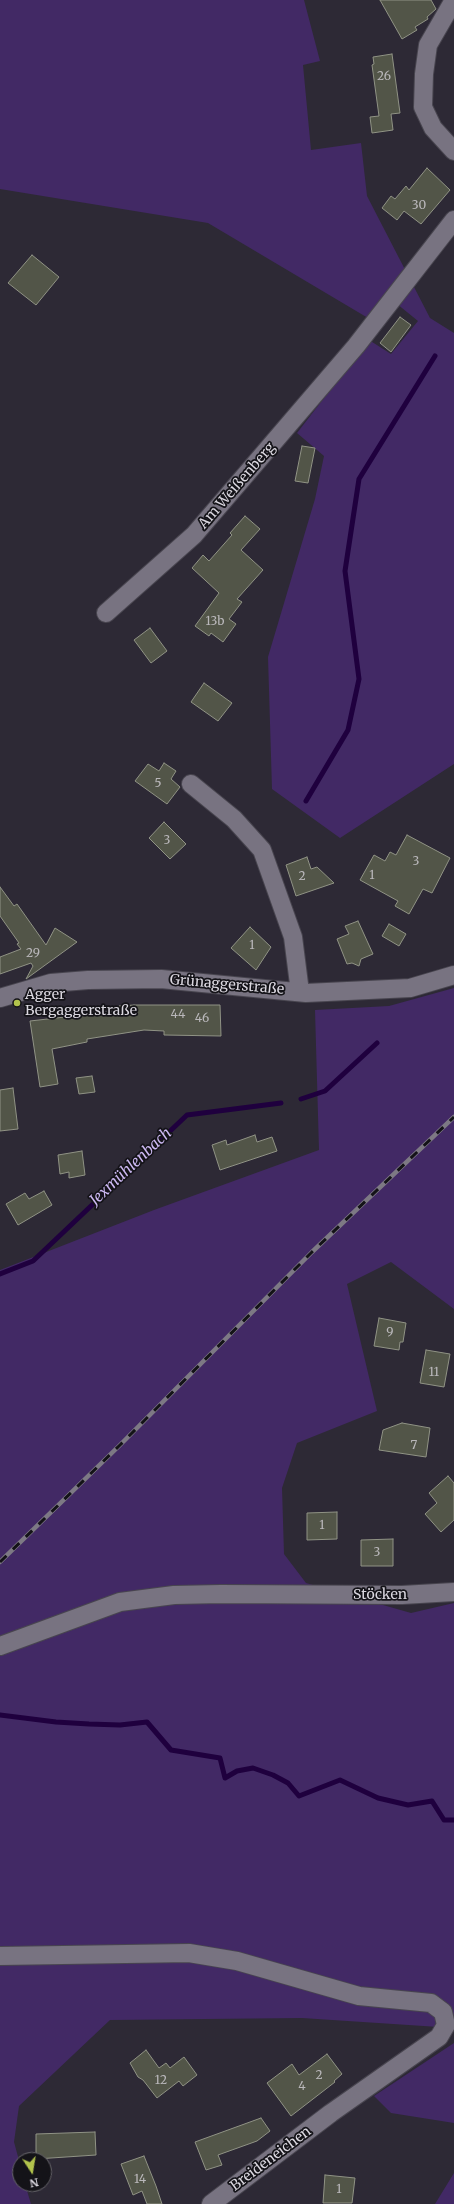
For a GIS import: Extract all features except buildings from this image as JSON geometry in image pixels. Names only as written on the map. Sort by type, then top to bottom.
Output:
[{"type":"street","points":[[454,0],[428,45],[424,74],[424,107],[433,128],[454,151]]},
{"type":"street","name":"Am Weißenberg","points":[[106,613],[194,534],[356,346],[454,220]]},
{"type":"street","points":[[191,784],[234,818],[262,850],[293,937],[300,992]]},
{"type":"street","name":"Grünaggerstraße","points":[[0,998],[51,983],[88,980],[161,979],[300,992],[410,988],[454,975]]},
{"type":"street","name":"Stöcken","points":[[0,1646],[120,1602],[174,1596],[305,1594],[402,1595],[454,1592]]},
{"type":"street","name":"Breideneichen","points":[[0,1956],[189,1953],[237,1961],[359,1996],[431,2003],[443,2012],[446,2025],[439,2037],[331,2113],[211,2204]]},
{"type":"shaded area","points":[[0,0],[304,0],[320,61],[303,65],[311,150],[361,143],[367,196],[430,318],[454,333],[454,764],[340,838],[272,789],[268,657],[315,499],[324,456],[297,433],[369,340],[391,354],[418,321],[386,295],[368,318],[208,223],[0,189]]},
{"type":"shaded area","points":[[454,988],[454,1309],[391,1262],[347,1284],[377,1411],[297,1443],[282,1488],[284,1554],[306,1583],[411,1613],[454,1603],[454,2028],[302,2018],[110,2020],[19,2106],[14,2142],[17,2152],[12,2152],[12,2192],[27,2192],[31,2204],[0,2204],[0,1270],[154,1210],[319,1150],[315,1010],[389,1006]]},
{"type":"shaded area","points":[[454,2043],[454,2123],[391,2113],[374,2096]]},
{"type":"shaded area","points":[[454,2173],[454,2204],[435,2204]]},
{"type":"waterway","points":[[306,801],[348,730],[359,679],[345,571],[359,479],[435,356]]},
{"type":"waterway","points":[[301,1099],[325,1091],[377,1043]]},
{"type":"waterway","name":"Jexmühlenbach","points":[[0,1274],[33,1261],[187,1115],[281,1103]]},
{"type":"waterway","points":[[0,1715],[56,1722],[89,1724],[120,1725],[147,1722],[171,1750],[220,1758],[225,1778],[237,1771],[253,1768],[273,1775],[288,1783],[299,1796],[340,1780],[378,1798],[408,1805],[432,1801],[444,1820],[454,1820]]},
{"type":"railway","points":[[0,1562],[120,1445],[312,1252],[454,1117]]},
{"type":"place","name":"Agger Bergaggerstraße","points":[[17,1003]]}]
